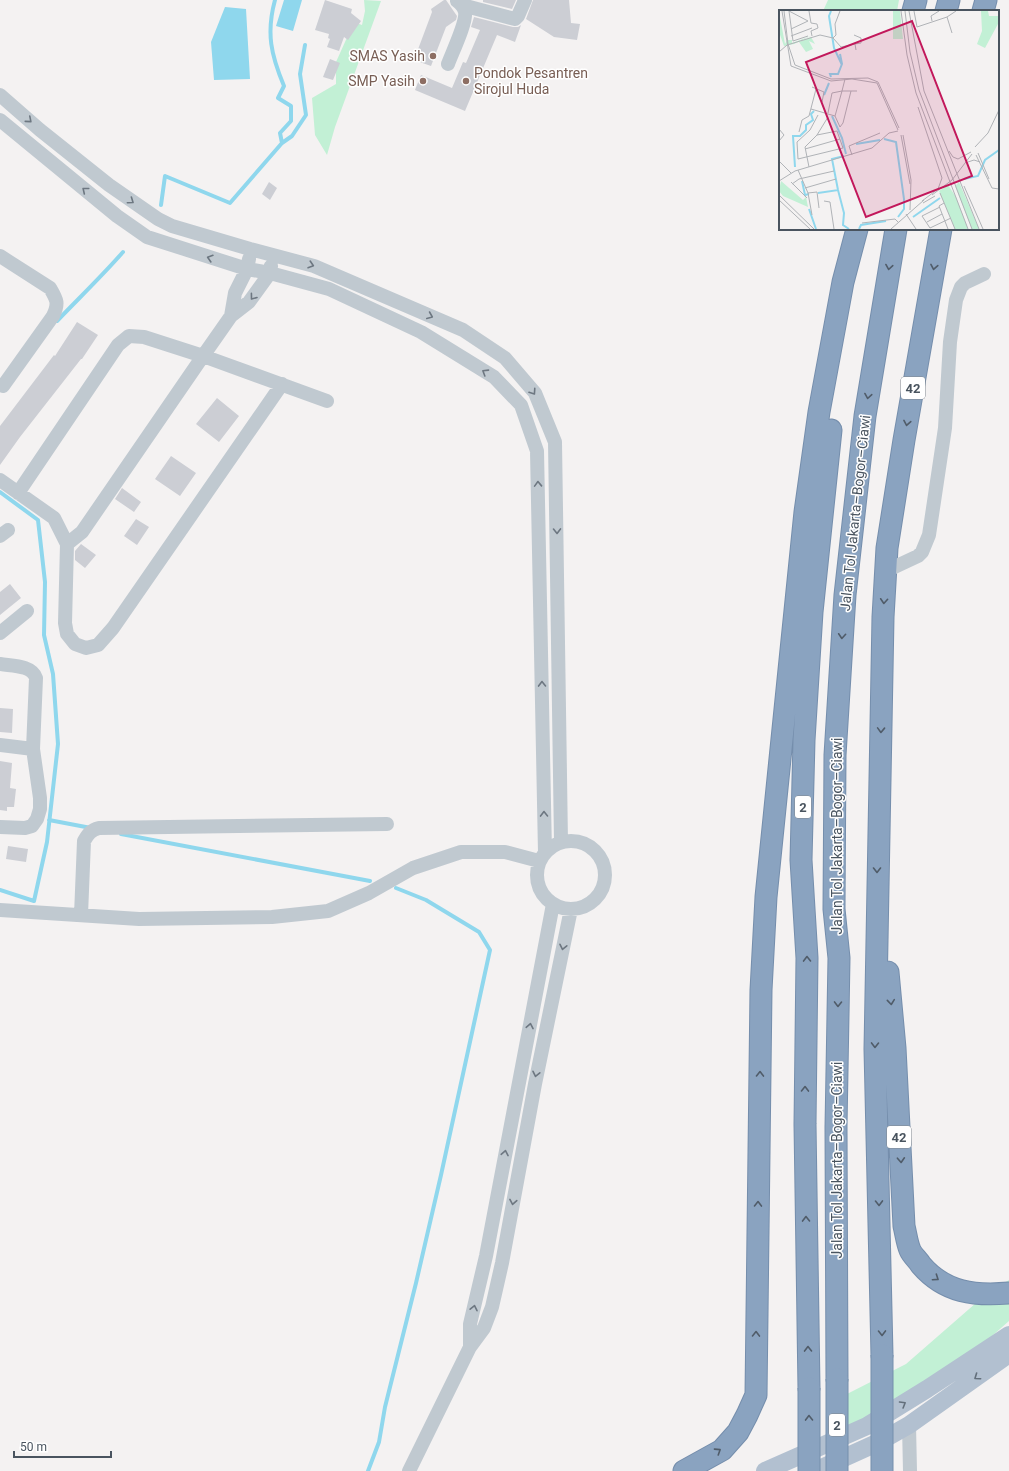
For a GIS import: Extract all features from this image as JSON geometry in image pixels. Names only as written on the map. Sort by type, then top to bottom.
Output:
[{"type":"highway","points":[[913,10],[916,0]]},
{"type":"highway","points":[[946,10],[949,0]]},
{"type":"highway","points":[[983,10],[986,0]]},
{"type":"highway","points":[[684,1471],[722,1450],[738,1432],[748,1415],[756,1396],[761,990],[766,897],[805,512],[819,412],[843,282],[858,230]]},
{"type":"highway","name":"2","points":[[809,1471],[805,1124],[807,958],[802,860],[804,740],[812,612],[833,406],[864,230]]},
{"type":"highway","name":"Jalan Tol Jakarta–Bogor–Ciawi","points":[[836,1471],[836,1127],[839,958],[834,910],[835,755],[845,595],[865,416],[896,230]]},
{"type":"highway","name":"42","points":[[882,1471],[882,1355],[875,1049],[878,908],[877,870],[883,617],[887,548],[904,440],[941,230]]},
{"type":"highway","name":"42","points":[[878,908],[885,944],[893,1019],[904,1226],[911,1252],[928,1273],[948,1286],[964,1292],[980,1295],[1009,1293]]},
{"type":"main road","points":[[765,1471],[867,1426],[927,1389],[1009,1335]]},
{"type":"main road","points":[[815,1471],[879,1442],[909,1425],[1009,1354]]},
{"type":"street","points":[[458,3],[515,19],[518,16],[525,0]]},
{"type":"street","points":[[448,64],[465,20],[465,12],[458,3]]},
{"type":"street","points":[[0,95],[40,130],[109,185],[158,220],[172,226],[314,266],[463,330],[505,358],[535,393],[555,442],[561,842]]},
{"type":"street","points":[[0,120],[117,216],[147,238],[247,269],[270,273],[329,289],[421,332],[494,377],[521,405],[536,451],[539,509],[542,857]]},
{"type":"street","points":[[166,244],[172,226]]},
{"type":"street","points":[[231,316],[235,293],[247,269],[250,249]]},
{"type":"street","points":[[67,544],[82,532],[231,316],[249,302],[270,273],[274,254]]},
{"type":"street","points":[[0,256],[50,288],[57,306],[53,316],[4,386]]},
{"type":"street","points":[[886,571],[915,558],[922,552],[929,535],[945,428],[950,342],[956,300],[961,287],[965,283],[984,274]]},
{"type":"street","points":[[18,493],[118,345],[129,336],[144,337],[203,356],[327,400]]},
{"type":"street","points":[[0,480],[54,518],[67,544],[64,623],[67,634],[75,644],[86,648],[98,645],[113,628],[282,384]]},
{"type":"street","points":[[539,509],[556,509]]},
{"type":"street","points":[[887,548],[915,558]]},
{"type":"street","points":[[0,633],[27,611]]},
{"type":"street","points":[[0,664],[25,668],[34,673],[36,678],[33,749],[40,798],[40,809],[37,819],[32,826],[25,828],[0,827]]},
{"type":"street","points":[[0,745],[33,749]]},
{"type":"street","points":[[81,915],[84,841],[88,834],[99,828],[387,824]]},
{"type":"street","points":[[575,841],[589,846],[602,860],[605,869],[603,889],[597,897],[581,908],[562,908],[553,904],[545,898],[540,890],[537,880],[537,870],[542,857],[552,846],[561,842],[575,841]]},
{"type":"street","points":[[0,910],[154,919],[272,917],[328,910],[369,893],[413,868],[461,852],[505,852],[542,857]]},
{"type":"street","points":[[470,1347],[470,1324],[486,1256],[553,904]]},
{"type":"street","points":[[409,1471],[470,1347],[484,1328],[492,1307],[501,1270],[534,1084],[572,909]]},
{"type":"street","points":[[909,1425],[910,1471]]},
{"type":"green space","points":[[364,0],[381,1],[335,127],[327,155],[315,135],[312,98],[336,84],[336,62],[354,22],[362,25],[365,11]]},
{"type":"green space","points":[[828,0],[899,0],[897,10],[823,10]]},
{"type":"green space","points":[[1009,1280],[1009,1321],[916,1403],[848,1432],[847,1394],[906,1364],[984,1296]]},
{"type":"water","points":[[284,0],[302,0],[293,31],[276,26]]},
{"type":"water","points":[[225,7],[246,9],[250,79],[214,80],[211,42]]},
{"type":"building","points":[[325,0],[352,9],[351,13],[361,21],[348,40],[344,37],[339,51],[327,47],[330,39],[328,38],[329,34],[315,30]]},
{"type":"building","points":[[446,0],[457,16],[456,20],[446,27],[431,66],[414,60],[432,12],[431,9]]},
{"type":"building","points":[[483,0],[516,0],[512,9],[483,2]]},
{"type":"building","points":[[533,0],[569,0],[571,23],[580,24],[577,40],[554,37],[526,19]]},
{"type":"building","points":[[474,17],[513,27],[518,27],[521,25],[515,42],[497,35],[465,111],[415,90],[421,75],[452,88],[463,62],[466,63],[480,30],[471,27]]},
{"type":"building","points":[[330,59],[340,63],[333,80],[323,77]]},
{"type":"building","points":[[269,182],[277,188],[270,200],[262,194]]},
{"type":"building","points":[[77,322],[98,335],[82,359],[20,437],[0,465],[0,426],[54,355],[55,356]]},
{"type":"building","points":[[217,398],[239,416],[219,442],[196,424]]},
{"type":"building","points":[[171,456],[196,473],[180,496],[155,479]]},
{"type":"building","points":[[122,488],[141,502],[134,512],[115,499]]},
{"type":"building","points":[[136,519],[149,527],[137,545],[124,536]]},
{"type":"building","points":[[81,544],[96,555],[85,568],[75,560],[75,551]]},
{"type":"building","points":[[10,584],[21,598],[0,615],[0,592]]},
{"type":"building","points":[[0,708],[13,709],[12,733],[0,732]]},
{"type":"building","points":[[0,761],[12,763],[10,788],[16,789],[14,807],[7,807],[7,811],[0,810]]},
{"type":"building","points":[[8,846],[28,849],[26,862],[6,859]]},
{"type":"waterway","points":[[275,0],[272,12],[270,34],[271,44],[284,86],[278,98],[291,106],[291,121],[280,133],[282,143]]},
{"type":"waterway","points":[[161,205],[165,176],[230,203],[282,143],[292,136],[306,115],[300,74],[305,45]]},
{"type":"waterway","points":[[57,321],[123,252]]},
{"type":"waterway","points":[[0,492],[38,520],[45,582],[44,635],[53,674],[58,744],[47,842],[34,901],[0,890]]},
{"type":"waterway","points":[[49,820],[91,828]]},
{"type":"waterway","points":[[121,834],[370,881]]},
{"type":"waterway","points":[[368,1471],[379,1442],[385,1407],[441,1175],[490,950],[479,932],[426,900],[396,888]]},
{"type":"place","name":"SMAS Yasih","points":[[433,56]]},
{"type":"place","name":"SMP Yasih","points":[[423,81]]},
{"type":"place","name":"Pondok Pesantren Sirojul Huda","points":[[466,81]]}]
